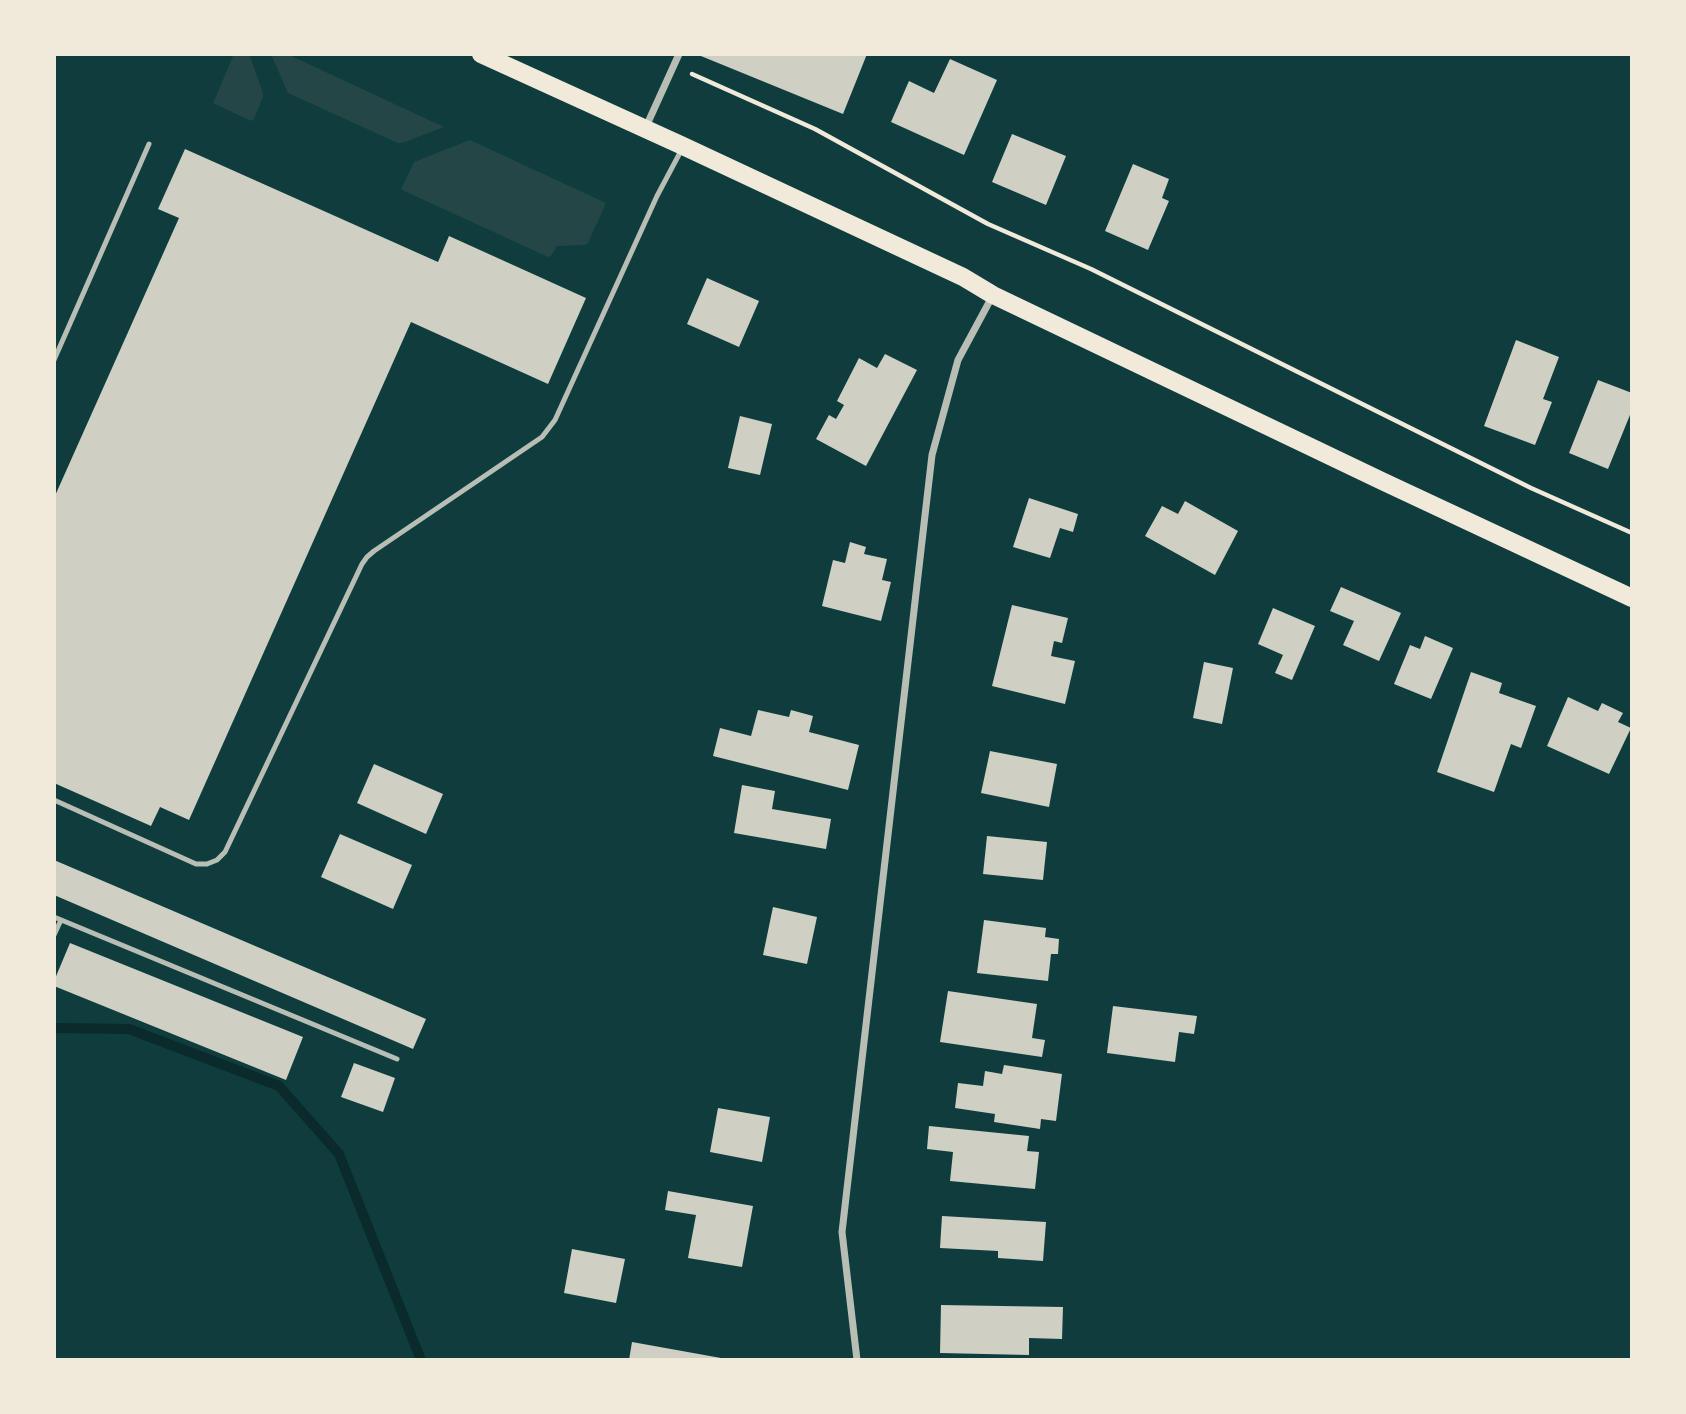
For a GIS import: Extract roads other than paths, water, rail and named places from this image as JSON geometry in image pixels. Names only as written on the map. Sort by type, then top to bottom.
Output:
[{"type":"main road","points":[[481,54],[963,277],[993,295],[1632,598]]},
{"type":"street","points":[[645,130],[679,54]]},
{"type":"street","points":[[857,1360],[842,1233],[932,454],[958,360],[993,295]]},
{"type":"lane","points":[[54,360],[149,144]]},
{"type":"lane","points":[[54,800],[196,864],[217,860],[225,852],[367,557],[542,437],[555,420],[657,196],[683,146]]},
{"type":"lane","points":[[54,917],[397,1059]]},
{"type":"lane","points":[[54,935],[61,920]]},
{"type":"waterway","points":[[54,1028],[129,1029],[279,1086],[339,1154],[421,1360]]}]
